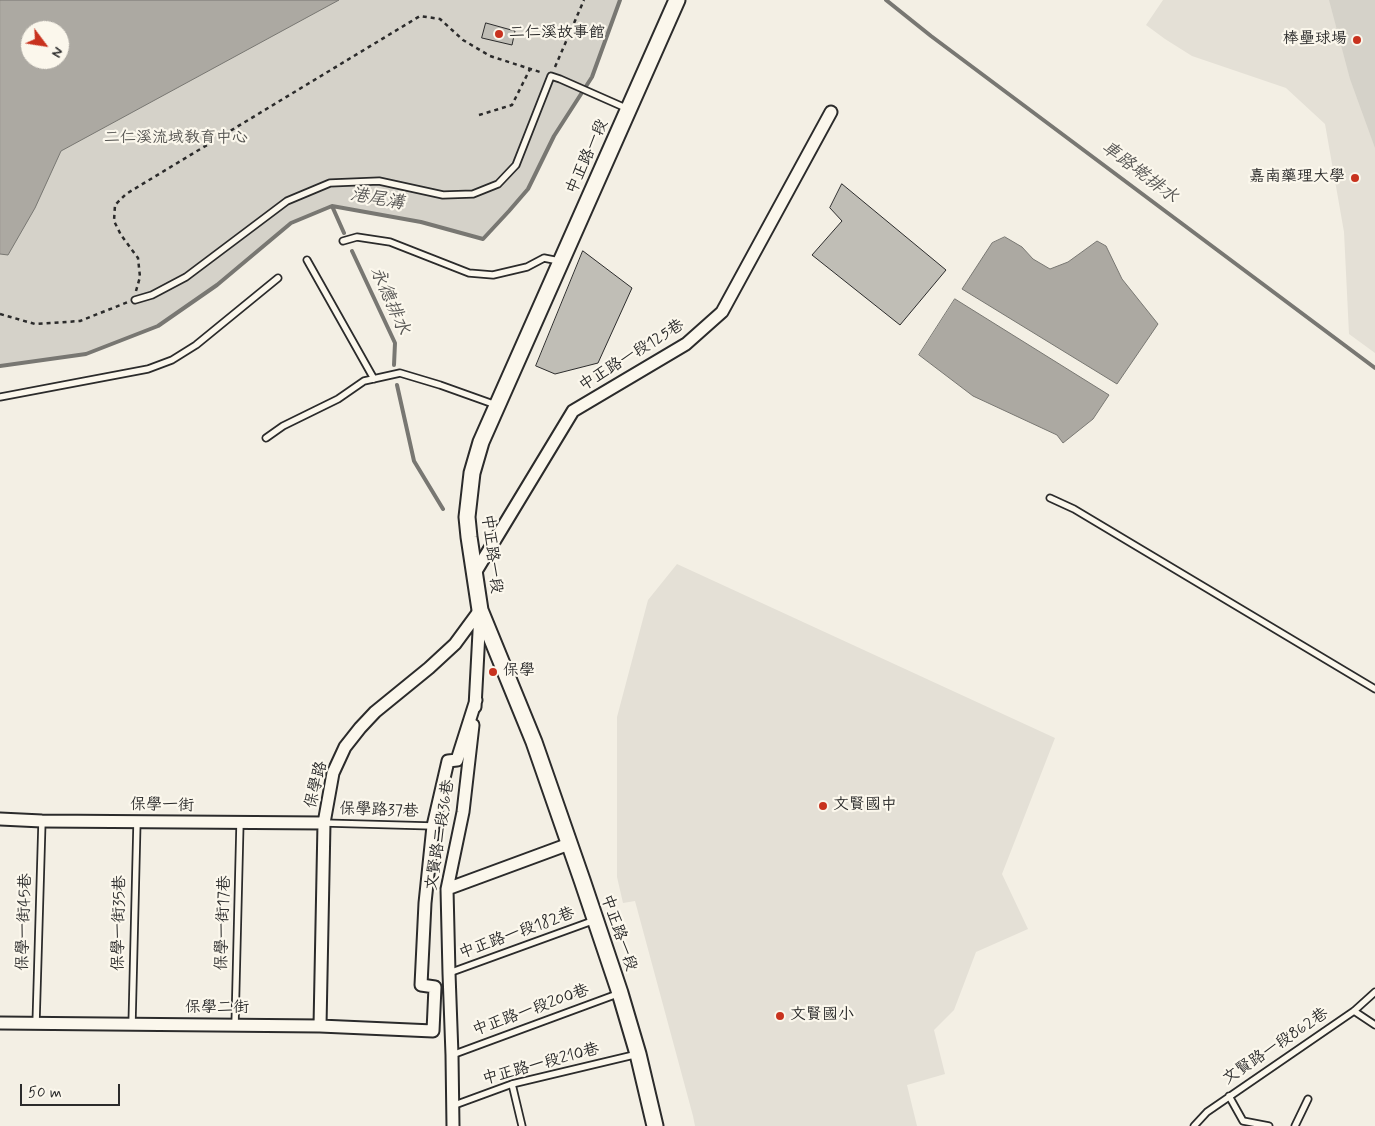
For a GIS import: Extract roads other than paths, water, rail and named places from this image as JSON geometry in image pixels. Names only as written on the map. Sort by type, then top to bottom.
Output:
[{"type":"main road","name":"中正路一段","points":[[655,1126],[638,1054],[620,994],[570,844],[534,742],[480,610],[467,517],[469,488],[481,442],[677,0]]},
{"type":"street","name":"中正路一段125巷","points":[[475,573],[573,411],[686,344],[722,312],[831,112]]},
{"type":"street","name":"文賢路二段36巷","points":[[453,1126],[447,889],[463,812],[476,700],[480,610]]},
{"type":"street","name":"保學路","points":[[320,1026],[324,823],[333,773],[345,747],[360,728],[375,712],[455,644],[480,610]]},
{"type":"street","points":[[432,826],[448,761],[457,760],[476,700]]},
{"type":"street","name":"保學一街","points":[[0,819],[324,823]]},
{"type":"street","name":"保學二街","points":[[0,1023],[320,1026],[433,1031],[435,987],[421,985],[432,826]]},
{"type":"street","points":[[447,889],[570,844]]},
{"type":"lane","points":[[134,300],[152,296],[186,277],[287,201],[330,182],[378,181],[444,195],[473,194],[498,184],[516,165],[551,76],[560,78],[628,109]]},
{"type":"lane","points":[[343,241],[357,237],[390,242],[469,274],[493,275],[527,267],[544,258],[561,261]]},
{"type":"lane","points":[[307,260],[374,379]]},
{"type":"lane","points":[[0,397],[148,369],[172,360],[196,345],[278,278]]},
{"type":"lane","points":[[266,438],[283,426],[338,399],[364,380],[400,374],[440,385],[498,406]]},
{"type":"lane","points":[[1050,498],[1074,509],[1375,689]]},
{"type":"lane","name":"保學一街45巷","points":[[36,1024],[42,821]]},
{"type":"lane","name":"保學一街35巷","points":[[132,1024],[137,822]]},
{"type":"lane","name":"保學一街17巷","points":[[235,1025],[240,822]]},
{"type":"lane","name":"保學路37巷","points":[[324,823],[432,826]]},
{"type":"lane","name":"中正路一段182巷","points":[[449,973],[595,920]]},
{"type":"lane","name":"文賢路一段862巷","points":[[1194,1126],[1207,1112],[1354,1011],[1375,992]]},
{"type":"lane","name":"中正路一段200巷","points":[[452,1055],[620,994]]},
{"type":"lane","points":[[1354,1011],[1375,1024]]},
{"type":"lane","name":"中正路一段210巷","points":[[452,1106],[512,1084],[638,1054]]},
{"type":"lane","points":[[512,1084],[522,1126]]},
{"type":"lane","points":[[1229,1096],[1243,1121],[1269,1126]]},
{"type":"lane","points":[[1294,1126],[1308,1099]]},
{"type":"waterway","name":"港尾溝","points":[[0,366],[86,354],[158,326],[217,285],[291,223],[332,206],[421,222],[483,239],[528,189],[554,136],[592,77],[620,0]]},
{"type":"waterway","name":"車路墘排水","points":[[886,0],[931,36],[1375,368]]},
{"type":"waterway","name":"永德排水","points":[[332,206],[344,233]]},
{"type":"waterway","name":"永德排水","points":[[352,251],[395,343],[394,365]]},
{"type":"waterway","name":"永德排水","points":[[397,385],[414,461],[443,509]]},
{"type":"place","name":"二仁溪故事館","points":[[499,34]]},
{"type":"place","name":"棒壘球場","points":[[1357,40]]},
{"type":"place","name":"嘉南藥理大學","points":[[1355,178]]},
{"type":"place","name":"保學","points":[[493,672]]},
{"type":"place","name":"文賢國中","points":[[823,806]]},
{"type":"place","name":"文賢國小","points":[[780,1016]]},
{"type":"park label","name":"二仁溪流域教育中心","points":[[176,139]]}]
